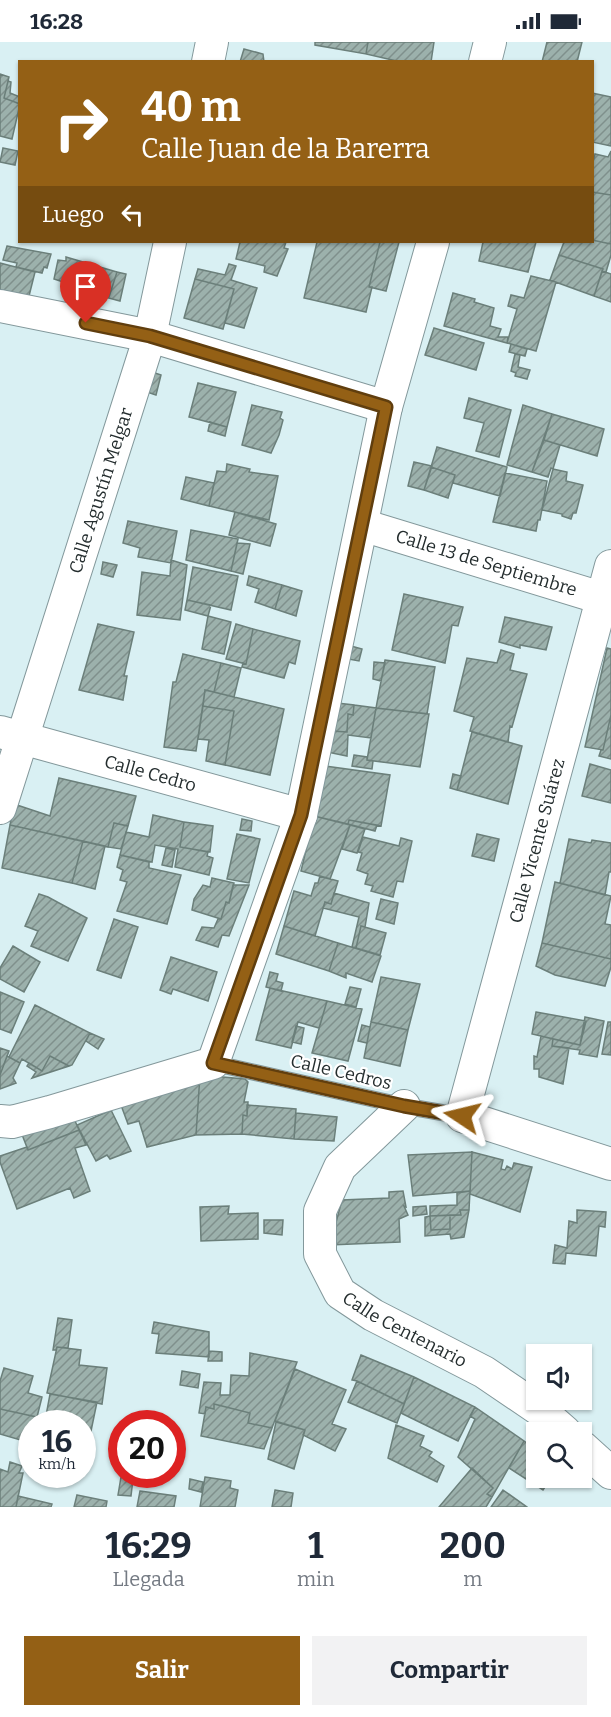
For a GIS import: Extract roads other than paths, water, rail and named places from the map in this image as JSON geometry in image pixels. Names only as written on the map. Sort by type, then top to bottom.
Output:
[{"type":"street","points":[[208,60],[212,42]]},
{"type":"street","points":[[486,60],[490,42]]},
{"type":"street","name":"Calle Agustín Melgar","points":[[0,808],[11,735],[150,336],[170,243]]},
{"type":"street","points":[[0,1121],[12,1122],[50,1112],[213,1063],[301,815],[386,407],[433,243]]},
{"type":"street","points":[[0,306],[150,336],[386,407]]},
{"type":"street","name":"Calle 13 de Septiembre","points":[[362,525],[607,600]]},
{"type":"street","name":"Calle Vicente Suárez","points":[[462,1116],[607,600],[611,566]]},
{"type":"street","name":"Calle Cedro","points":[[11,735],[301,815]]},
{"type":"street","name":"Calle Centenario","points":[[404,1106],[340,1167],[320,1210],[320,1254],[340,1293],[373,1315],[484,1372],[554,1422]]},
{"type":"street","points":[[462,1116],[611,1164]]},
{"type":"street","points":[[592,1457],[611,1473]]},
{"type":"lane","name":"Calle Cedros","points":[[213,1063],[404,1106],[462,1116]]}]
